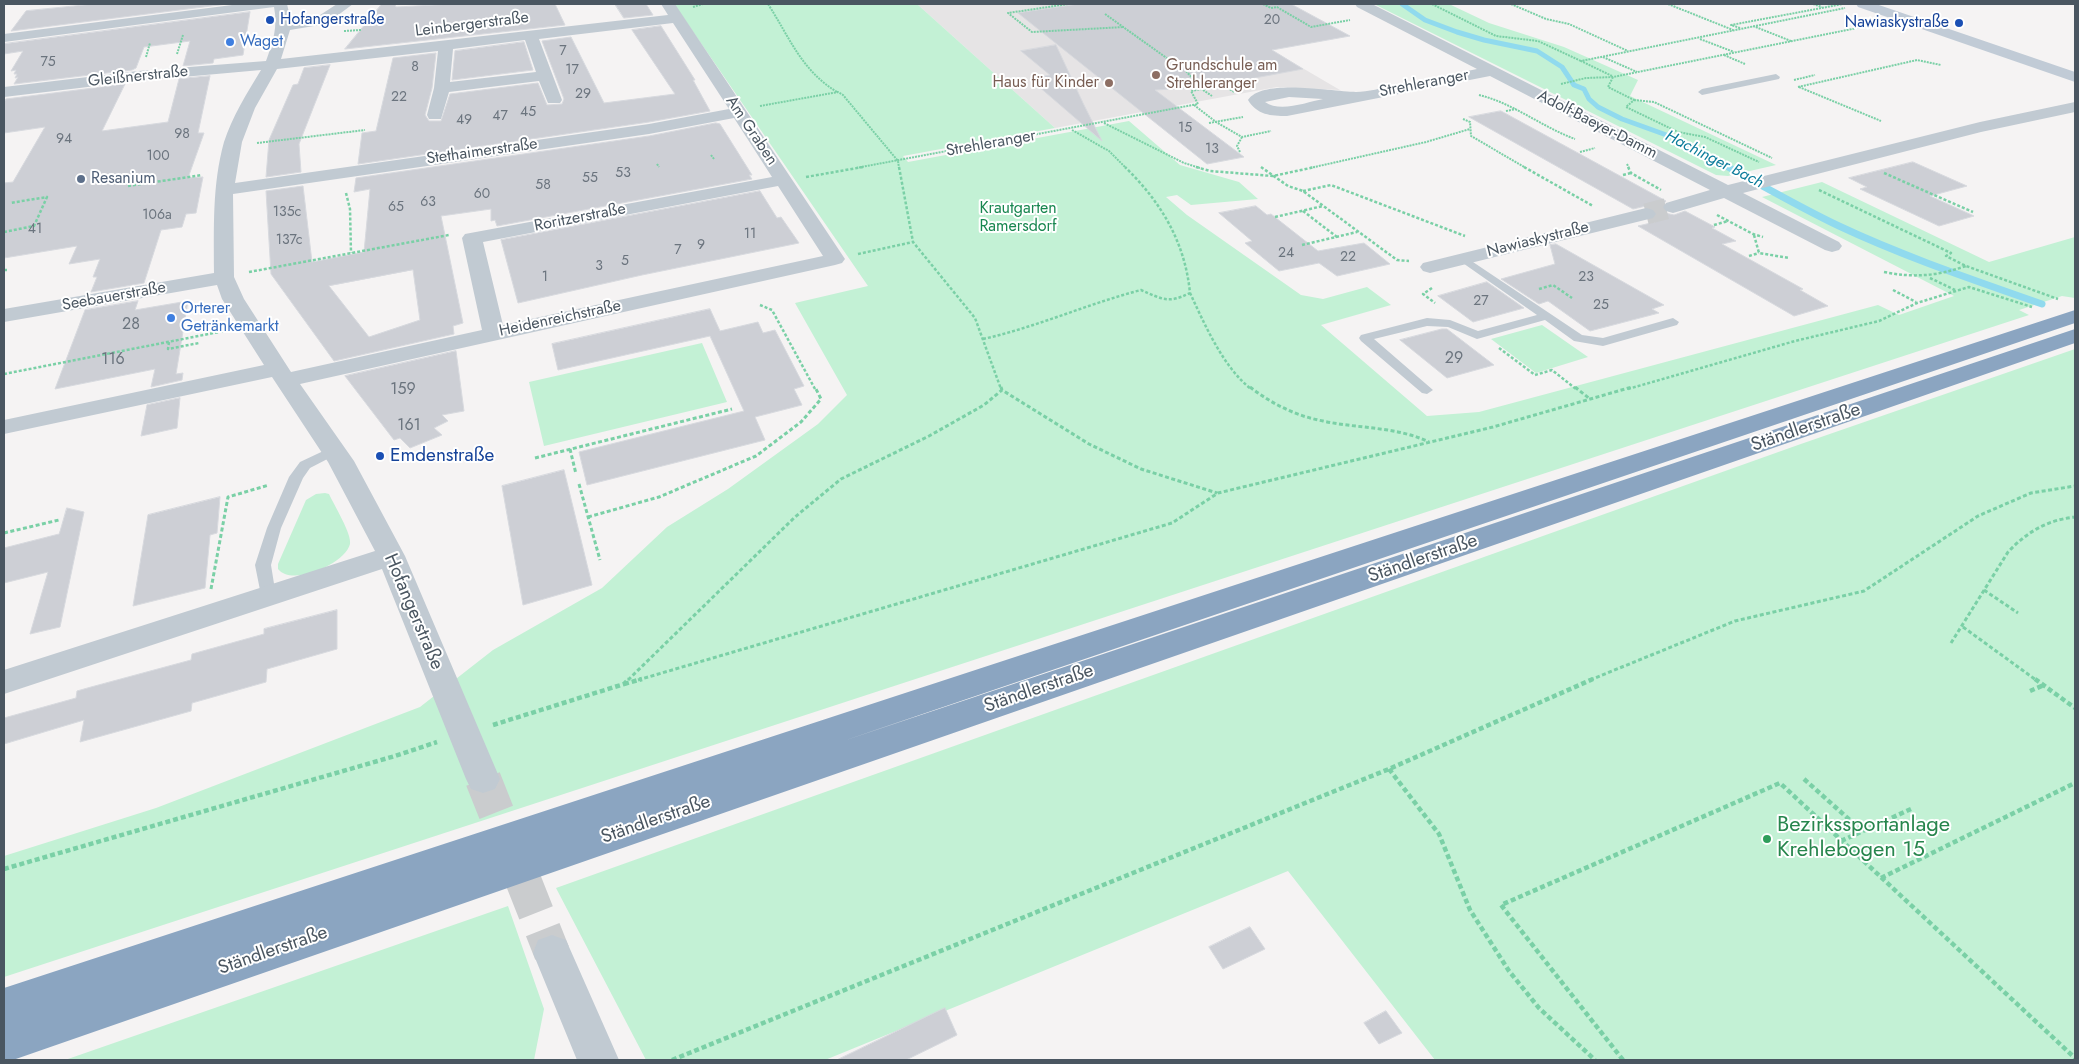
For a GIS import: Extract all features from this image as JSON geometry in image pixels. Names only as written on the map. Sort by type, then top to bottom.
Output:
[{"type":"highway","name":"Ständlerstraße","points":[[4,1007],[2067,308]]},
{"type":"highway","name":"Ständlerstraße","points":[[4,1043],[2075,336]]},
{"type":"main road","points":[[1891,4],[2075,68]]},
{"type":"main road","points":[[1856,5],[2075,68]]},
{"type":"street","points":[[4,38],[271,4]]},
{"type":"street","points":[[280,4],[283,28],[321,21],[346,4]]},
{"type":"street","name":"Adolf-Baeyer-Damm","points":[[1362,4],[1832,246]]},
{"type":"street","name":"Leinbergerstraße","points":[[272,64],[531,36],[672,11]]},
{"type":"street","name":"Am Graben","points":[[672,11],[835,259]]},
{"type":"street","name":"Hofangerstraße","points":[[283,28],[272,64],[247,108],[232,147],[225,180],[224,277],[227,288],[249,325],[334,450],[365,504],[391,556],[484,779]]},
{"type":"street","points":[[531,36],[554,100]]},
{"type":"street","points":[[435,115],[442,88],[446,46]]},
{"type":"street","name":"Gleißnerstraße","points":[[4,92],[171,73],[272,64]]},
{"type":"street","name":"Strehleranger","points":[[1355,97],[1280,93],[1264,96],[1256,100],[1263,108],[1280,111],[1355,97],[1493,71]]},
{"type":"street","points":[[442,88],[545,76]]},
{"type":"street","points":[[1680,205],[1727,191],[1980,127],[2075,107]]},
{"type":"street","name":"Stethaimerstraße","points":[[225,180],[341,173],[649,128],[740,112]]},
{"type":"street","name":"Roritzerstraße","points":[[472,238],[784,180]]},
{"type":"street","name":"Nawiaskystraße","points":[[1421,264],[1464,259],[1646,214]]},
{"type":"street","points":[[472,238],[494,333]]},
{"type":"street","name":"Heidenreichstraße","points":[[281,374],[494,333],[835,259]]},
{"type":"street","name":"Seebauerstraße","points":[[4,316],[224,277]]},
{"type":"street","points":[[4,428],[281,374]]},
{"type":"street","points":[[4,682],[391,556]]},
{"type":"street","points":[[552,953],[598,1060]]},
{"type":"lane","points":[[1702,92],[1776,77]]},
{"type":"lane","points":[[1464,259],[1578,338],[1603,342],[1673,322]]},
{"type":"lane","points":[[1427,390],[1365,338],[1427,322],[1450,324],[1477,335],[1547,316]]},
{"type":"lane","points":[[268,596],[263,565],[274,528],[296,477],[305,465],[334,450]]},
{"type":"path","points":[[768,4],[809,72],[825,86],[847,99],[898,161],[913,242],[975,318],[1002,390],[1089,444],[1141,470],[1218,493]]},
{"type":"path","points":[[1068,4],[1008,13],[1032,32],[1124,28]]},
{"type":"path","points":[[1263,4],[1271,8],[1277,7],[1311,27],[1384,15]]},
{"type":"path","points":[[1432,4],[1496,36],[1538,41],[1613,77]]},
{"type":"path","points":[[1511,4],[1546,19],[1568,24],[1630,52]]},
{"type":"path","points":[[1668,4],[1734,30]]},
{"type":"path","points":[[1813,4],[1824,8]]},
{"type":"path","points":[[1740,29],[1731,25],[1844,4]]},
{"type":"path","points":[[1581,62],[1856,5]]},
{"type":"path","points":[[1105,14],[1168,59]]},
{"type":"path","points":[[1561,84],[1586,78],[1613,77],[1906,18]]},
{"type":"path","points":[[1753,26],[1792,41]]},
{"type":"path","points":[[171,73],[182,35],[190,32]]},
{"type":"path","points":[[1699,38],[1735,53]]},
{"type":"path","points":[[1723,55],[1745,64]]},
{"type":"path","points":[[1603,57],[1637,72]]},
{"type":"path","points":[[1798,87],[1917,60],[1941,65]]},
{"type":"path","points":[[1186,71],[1202,89],[1212,96]]},
{"type":"path","points":[[1804,77],[1816,75]]},
{"type":"path","points":[[1613,77],[1608,87],[1634,100],[1654,102],[1951,253],[1946,256],[1966,266],[2067,308]]},
{"type":"path","points":[[1776,77],[1880,120]]},
{"type":"path","points":[[1224,85],[1234,92]]},
{"type":"path","name":"Strehleranger","points":[[784,180],[898,161],[1198,104],[1190,91],[1202,89]]},
{"type":"path","points":[[740,112],[748,108],[838,92]]},
{"type":"path","points":[[1476,94],[1495,98],[1550,130],[1582,141]]},
{"type":"path","points":[[1634,100],[1626,107],[1678,132],[1705,137],[1796,174]]},
{"type":"path","points":[[1506,111],[1516,109]]},
{"type":"path","points":[[1209,123],[1251,115]]},
{"type":"path","points":[[1464,118],[1470,122],[1471,136],[1594,206]]},
{"type":"path","points":[[1103,123],[1184,163],[1210,171],[1273,176],[1426,142],[1470,129]]},
{"type":"path","points":[[1071,129],[1109,151],[1140,181],[1169,220],[1188,274],[1190,293],[1224,360],[1246,384],[1274,404],[1304,417],[1337,424],[1385,428],[1416,434],[1429,442]]},
{"type":"path","points":[[232,147],[365,130]]},
{"type":"path","points":[[1543,131],[1550,130]]},
{"type":"path","points":[[1240,152],[1237,146],[1242,137]]},
{"type":"path","points":[[1580,152],[1598,147],[1590,144]]},
{"type":"path","points":[[711,155],[714,158]]},
{"type":"path","points":[[1854,159],[1973,212]]},
{"type":"path","points":[[1627,163],[1631,173],[1680,205]]},
{"type":"path","points":[[1261,167],[1288,186],[1303,192],[1397,260],[1421,264]]},
{"type":"path","points":[[341,173],[350,209],[351,253]]},
{"type":"path","points":[[1623,175],[1631,173]]},
{"type":"path","points":[[128,186],[225,180]]},
{"type":"path","points":[[1303,192],[1331,185],[1468,238]]},
{"type":"path","points":[[4,232],[34,226],[47,197],[10,203]]},
{"type":"path","points":[[1275,217],[1323,206]]},
{"type":"path","points":[[1302,211],[1337,237]]},
{"type":"path","points":[[1714,225],[1728,221]]},
{"type":"path","points":[[1302,245],[1358,232]]},
{"type":"path","points":[[224,277],[455,234],[472,238]]},
{"type":"path","points":[[1753,234],[1759,253]]},
{"type":"path","points":[[835,259],[913,242]]},
{"type":"path","points":[[1749,256],[1759,253],[1789,258]]},
{"type":"path","points":[[1884,272],[1908,278],[1929,277],[1966,266]]},
{"type":"path","points":[[1929,277],[1956,290]]},
{"type":"path","points":[[4,870],[395,756],[624,684],[1172,523],[1218,493],[1429,442],[1879,320],[1917,303],[1969,287],[2032,307]]},
{"type":"path","points":[[982,339],[1004,335],[1115,296],[1140,290],[1164,302],[1179,300],[1190,293]]},
{"type":"path","points":[[1892,290],[1917,303]]},
{"type":"path","points":[[588,516],[659,497],[756,456],[801,422],[822,399],[772,310],[760,305]]},
{"type":"path","points":[[4,374],[249,325]]},
{"type":"path","points":[[169,342],[168,349],[200,343]]},
{"type":"path","points":[[1494,348],[1497,347],[1534,375],[1552,370],[1590,399]]},
{"type":"path","points":[[624,684],[795,517],[841,479],[929,436],[984,405],[1002,390]]},
{"type":"path","points":[[535,458],[732,409]]},
{"type":"path","points":[[570,449],[576,474]]},
{"type":"path","points":[[206,616],[228,497],[296,477]]},
{"type":"path","points":[[579,484],[600,560]]},
{"type":"path","points":[[672,1060],[1389,769],[1570,688],[1734,621],[1864,591],[1978,516],[2031,494],[2075,486]]},
{"type":"path","points":[[1952,643],[2008,552],[2019,539],[2036,528],[2075,517]]},
{"type":"path","points":[[4,533],[59,520]]},
{"type":"path","points":[[1984,590],[2018,613]]},
{"type":"path","points":[[1963,627],[2075,708]]},
{"type":"path","points":[[2030,691],[2044,685]]},
{"type":"path","points":[[1389,769],[1439,834],[1470,910],[1509,971],[1539,1008],[1595,1060]]},
{"type":"path","points":[[1804,779],[1862,832]]},
{"type":"path","points":[[1881,878],[2075,783]]},
{"type":"path","points":[[1623,1060],[1501,906],[1780,784],[2075,1058]]},
{"type":"path","points":[[1841,841],[1911,809]]},
{"type":"shaded area","name":"Grundschule am Strehleranger","points":[[917,4],[1193,4],[1340,90],[1277,87],[1055,128]]},
{"type":"green space","name":"Krautgarten Ramersdorf","points":[[674,4],[917,4],[1055,128],[903,156],[908,162],[1129,121],[1180,165],[1239,182],[1258,199],[1191,205],[1177,195],[1166,197],[1187,215],[1301,295],[1323,299],[1367,287],[1391,305],[1321,325],[1427,416],[1479,412],[1878,305],[1899,315],[1954,296],[1762,197],[1822,182],[1989,262],[2075,237],[2075,298],[2062,296],[2019,310],[2029,315],[4,977],[4,856],[156,808],[420,707],[493,650],[602,588],[667,527],[728,489],[818,424],[847,395],[795,303],[868,286]]},
{"type":"green space","points":[[1374,4],[1449,4],[1489,23],[1564,47],[1638,80],[1630,96],[1776,165],[1728,176],[1716,175]]},
{"type":"green space","points":[[1542,325],[1588,357],[1536,373],[1491,339]]},
{"type":"green space","points":[[702,343],[727,402],[544,446],[529,382]]},
{"type":"green space","points":[[2075,349],[2075,1060],[1435,1060],[1288,871],[825,1060],[646,1060],[556,888],[1798,445]]},
{"type":"green space","points":[[316,494],[329,494],[342,519],[350,539],[350,544],[346,552],[339,559],[317,571],[294,576],[285,574],[278,569],[278,564],[306,500]]},
{"type":"green space","points":[[508,906],[544,1009],[534,1060],[65,1060]]},
{"type":"building","points":[[94,4],[227,4],[11,31],[26,11]]},
{"type":"building","points":[[382,4],[395,4],[396,7],[454,4],[555,4],[565,25],[345,49]]},
{"type":"building","points":[[615,4],[646,4],[653,15],[624,18]]},
{"type":"building","points":[[1079,4],[1291,4],[1350,36],[1272,50],[1303,69],[1206,87],[1155,90],[1244,157],[1207,164],[1018,13]]},
{"type":"building","points":[[250,12],[243,55],[214,59],[213,63],[183,66],[190,41],[144,47],[136,68],[132,70],[14,84],[18,77],[15,78],[16,70],[11,71],[23,51],[4,54],[4,44]]},
{"type":"building","points":[[661,26],[695,80],[693,80],[710,111],[649,122],[358,164],[362,133],[376,131],[393,58],[436,53],[432,88],[425,115],[429,121],[441,121],[450,94],[538,83],[547,105],[562,104],[564,99],[542,41],[571,37],[604,103],[675,94],[632,30]]},
{"type":"building","points":[[524,42],[533,70],[452,80],[455,51]]},
{"type":"building","points":[[1056,45],[1102,141],[1030,79],[1050,75],[1021,51]]},
{"type":"building","points":[[330,65],[299,144],[301,172],[266,177],[269,140],[293,85],[298,84],[304,68]]},
{"type":"building","points":[[210,76],[198,133],[204,133],[188,178],[203,177],[196,213],[186,214],[182,227],[161,230],[144,283],[91,292],[97,277],[93,277],[100,259],[69,264],[77,246],[4,258],[4,183],[13,182],[45,127],[4,133],[4,102],[6,99],[125,84],[102,131],[168,122],[179,79]]},
{"type":"building","points":[[1501,111],[1666,201],[1661,207],[1665,213],[1674,215],[1685,211],[1715,227],[1712,228],[1736,241],[1722,244],[1803,289],[1800,290],[1828,306],[1794,316],[1638,226],[1655,222],[1652,220],[1658,214],[1654,208],[1646,206],[1633,209],[1469,117]]},
{"type":"building","points":[[716,123],[720,124],[752,175],[749,175],[752,179],[497,226],[495,220],[491,221],[491,209],[441,216],[463,323],[453,326],[454,334],[334,361],[271,274],[266,191],[303,186],[312,262],[364,252],[370,189],[354,192],[356,178],[649,136]],"holes":[[[413,270],[420,320],[369,337],[329,286]]]},
{"type":"building","points":[[1913,162],[1967,186],[1930,196],[1974,216],[1939,226],[1860,189],[1867,187],[1849,178]]},
{"type":"building","points":[[760,191],[777,218],[781,217],[799,243],[518,303],[501,240]]},
{"type":"building","points":[[1256,206],[1267,215],[1271,214],[1318,251],[1364,243],[1390,264],[1337,276],[1319,263],[1279,271],[1245,243],[1252,241],[1219,213]]},
{"type":"building","points":[[1556,244],[1664,305],[1652,309],[1659,313],[1590,331],[1548,301],[1539,304],[1501,279],[1555,264],[1550,245]]},
{"type":"building","points":[[1487,282],[1524,308],[1473,322],[1438,296]]},
{"type":"building","points":[[138,301],[135,310],[188,301],[176,374],[183,373],[182,380],[151,387],[155,369],[55,389],[85,310]]},
{"type":"building","points":[[710,309],[720,331],[758,322],[763,333],[775,330],[804,386],[794,389],[802,405],[755,417],[765,440],[587,485],[579,452],[744,411],[710,336],[558,370],[552,344]]},
{"type":"building","points":[[1447,329],[1494,365],[1447,378],[1400,340]]},
{"type":"building","points":[[456,351],[464,411],[442,415],[448,421],[434,428],[442,435],[410,448],[400,438],[394,440],[345,376]]},
{"type":"building","points":[[180,398],[177,428],[141,436],[147,405]]},
{"type":"building","points":[[564,470],[592,585],[523,605],[502,486]]},
{"type":"building","points":[[220,497],[217,533],[210,535],[205,588],[133,606],[148,515]]},
{"type":"building","points":[[67,508],[84,512],[60,627],[30,634],[48,572],[4,583],[4,548],[59,534]]},
{"type":"building","points":[[337,610],[337,649],[267,669],[266,682],[192,703],[191,711],[80,742],[84,720],[4,744],[4,718],[76,698],[77,691],[191,660],[192,654],[264,634],[264,629]]},
{"type":"building","points":[[1250,927],[1265,949],[1223,969],[1209,947]]},
{"type":"building","points":[[945,1008],[957,1035],[906,1060],[837,1060]]},
{"type":"building","points":[[1386,1011],[1402,1033],[1379,1044],[1364,1023]]},
{"type":"waterway","name":"Hachinger Bach","points":[[1402,4],[1425,20],[1457,32],[1484,40],[1537,51],[1562,67],[1574,85],[1584,89],[1589,99],[1598,107],[1622,119],[1672,137],[1731,168]]},
{"type":"waterway","name":"Hachinger Bach","points":[[1728,167],[1811,212],[1889,248],[2042,304]]},
{"type":"tunnel","points":[[1646,214],[1673,207]]},
{"type":"tunnel","points":[[483,779],[552,953]]},
{"type":"place","name":"Hofangerstraße","points":[[270,20]]},
{"type":"place","name":"Nawiaskystraße","points":[[1959,23]]},
{"type":"place","name":"Waget","points":[[230,42]]},
{"type":"place","name":"Grundschule am Strehleranger","points":[[1156,75]]},
{"type":"place","name":"Haus für Kinder","points":[[1109,83]]},
{"type":"place","name":"Resanium","points":[[81,179]]},
{"type":"place","name":"Orterer Getränkemarkt","points":[[171,318]]},
{"type":"place","name":"Emdenstraße","points":[[380,456]]},
{"type":"place","name":"Bezirkssportanlage Krehlebogen 15","points":[[1767,839]]}]
